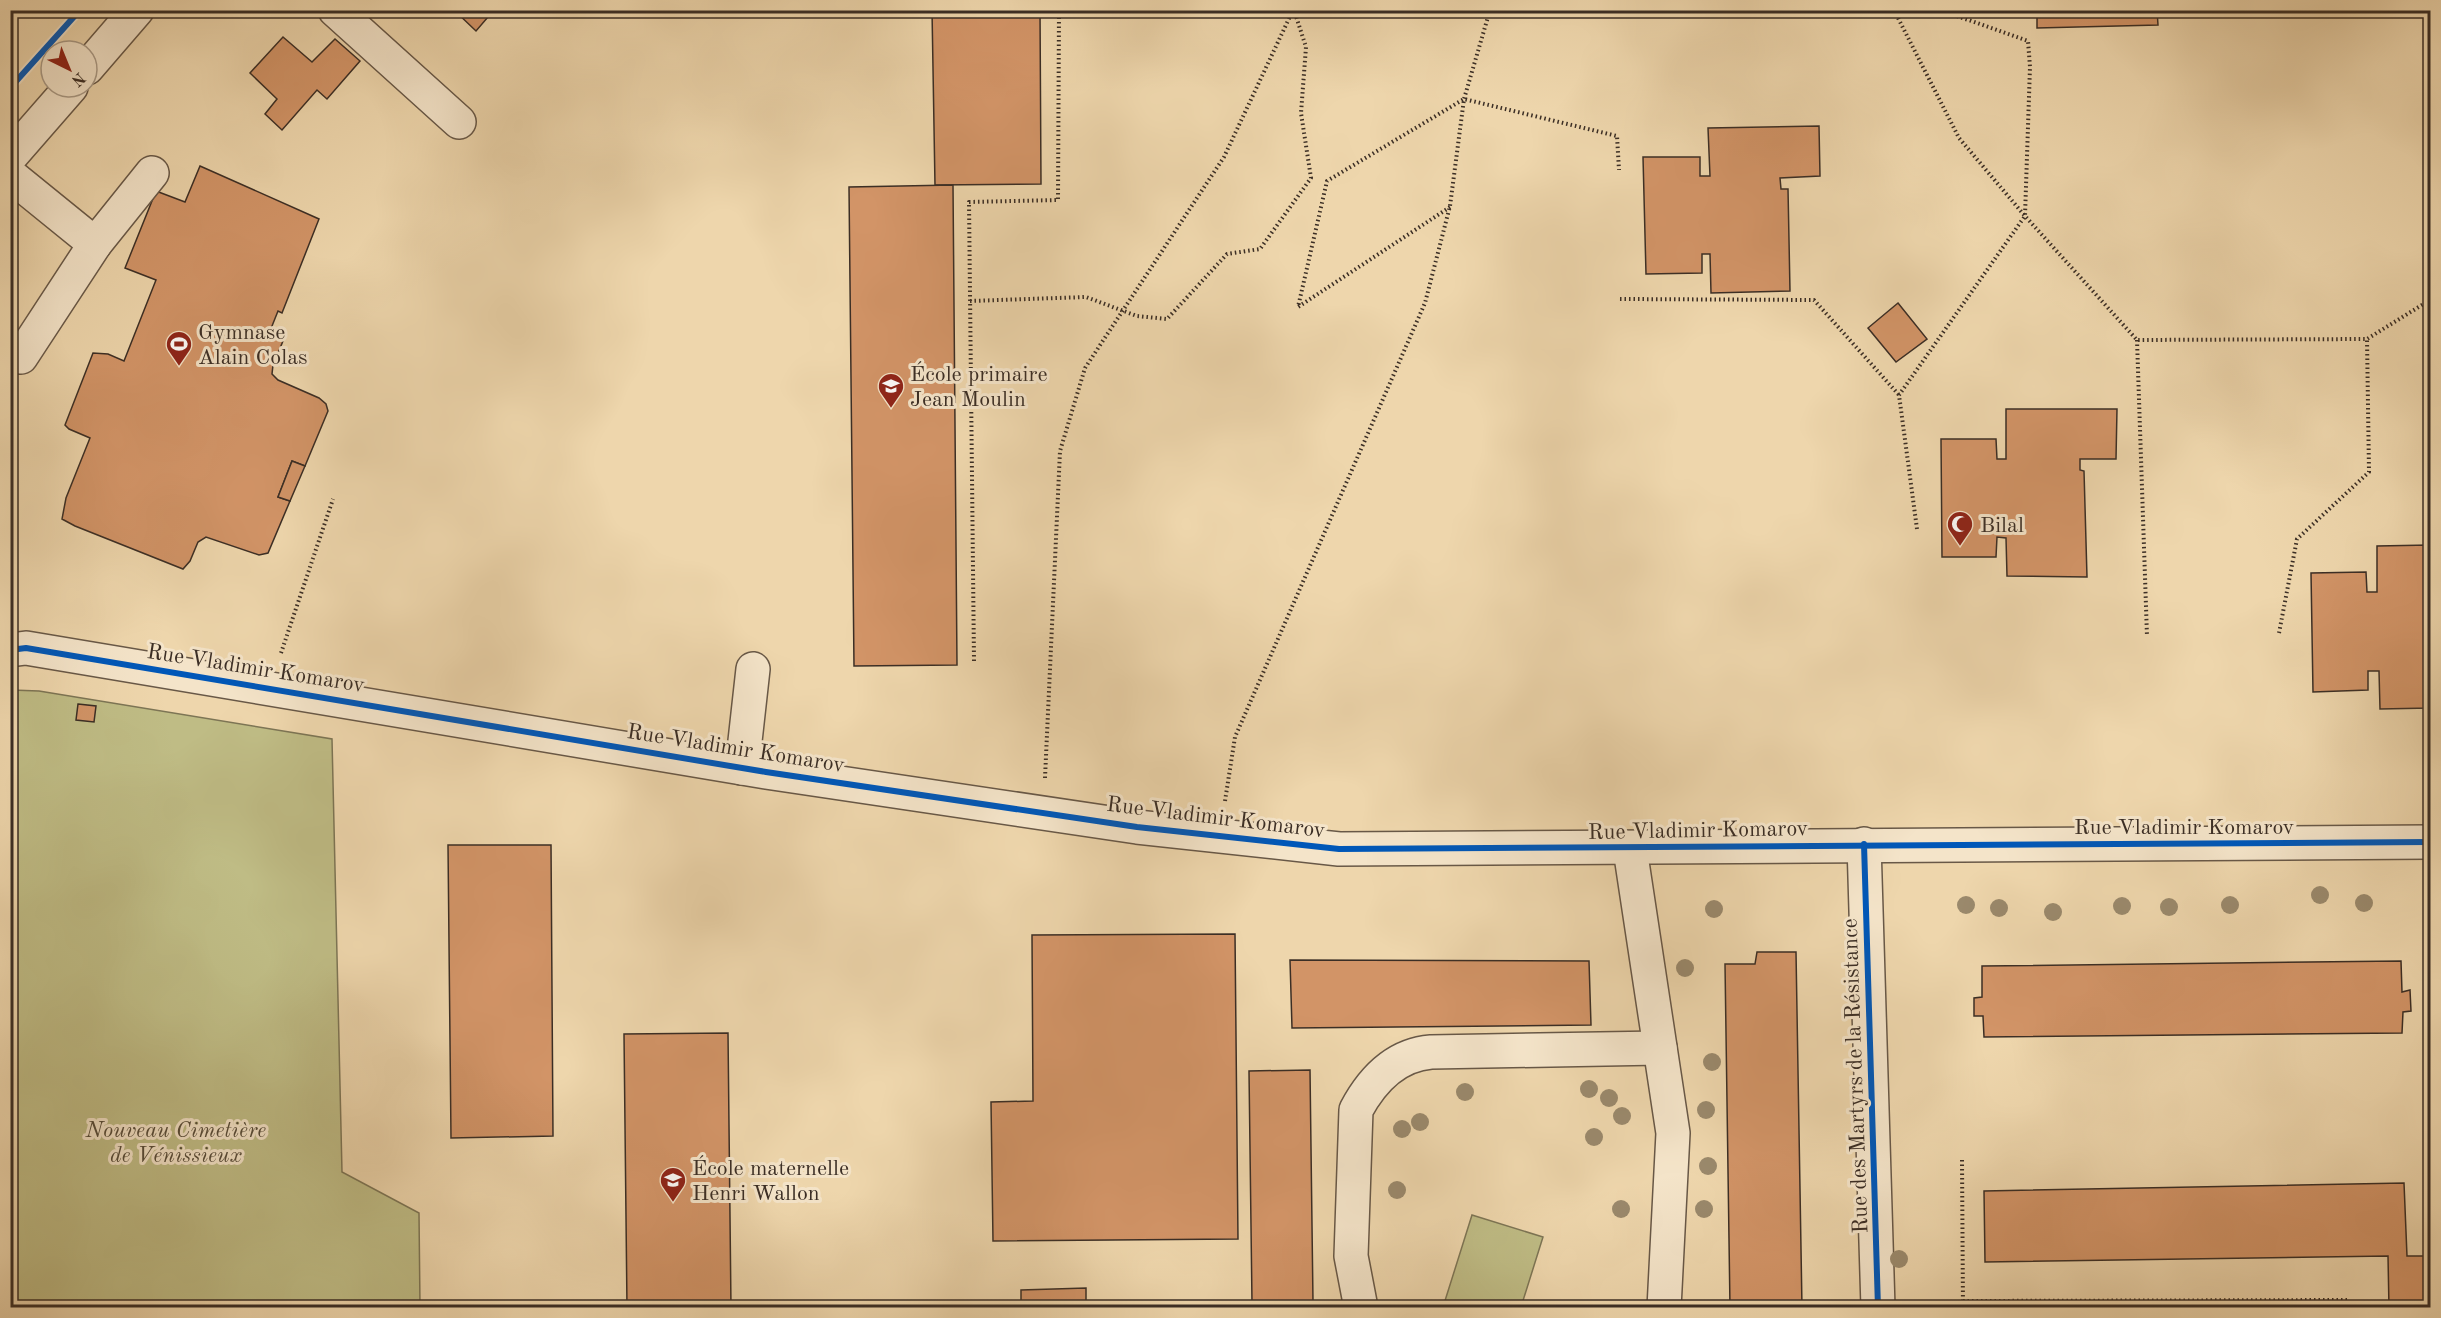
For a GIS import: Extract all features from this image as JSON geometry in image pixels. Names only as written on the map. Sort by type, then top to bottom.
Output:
[{"type":"street","points":[[99,55],[137,10]]},
{"type":"street","points":[[335,10],[459,122]]},
{"type":"street","points":[[10,157],[61,99]]},
{"type":"street","points":[[21,357],[94,244],[152,173]]},
{"type":"street","points":[[10,175],[94,244]]},
{"type":"street","name":"Rue Vladimir Komarov","points":[[10,650],[26,648],[742,768],[1137,827],[1339,849],[1629,849],[1864,844],[1917,847],[2430,842]]},
{"type":"street","points":[[742,768],[753,669]]},
{"type":"street","name":"Rue des Martyrs de la Résistance","points":[[1864,844],[1878,1308]]},
{"type":"street","points":[[1629,849],[1673,1133],[1664,1308]]},
{"type":"street","points":[[1361,1308],[1351,1256],[1356,1110],[1366,1091],[1396,1062],[1414,1053],[1431,1052],[1660,1048]]},
{"type":"path","points":[[974,661],[969,202],[1058,200],[1059,10]]},
{"type":"path","points":[[970,302],[1086,297],[1137,316],[1167,319],[1227,254],[1260,249],[1311,178],[1301,113],[1306,47],[1294,10]]},
{"type":"path","points":[[1043,812],[1060,451],[1085,368],[1224,157],[1294,10]]},
{"type":"path","points":[[1226,800],[1235,737],[1425,303],[1450,206],[1464,99],[1490,10]]},
{"type":"path","points":[[1894,10],[1959,138],[2025,216],[2137,340],[2147,636]]},
{"type":"path","points":[[1899,395],[2025,216],[2030,67],[2028,41],[1940,10]]},
{"type":"path","points":[[1450,206],[1298,307],[1327,181],[1464,99],[1617,136],[1619,170]]},
{"type":"path","points":[[1620,298],[1814,300],[1899,395],[1917,529]]},
{"type":"path","points":[[2137,340],[2367,339],[2430,300]]},
{"type":"path","points":[[2279,633],[2296,539],[2369,472],[2367,339]]},
{"type":"path","points":[[270,688],[333,500]]},
{"type":"path","points":[[1962,1160],[1963,1308]]},
{"type":"path","points":[[1963,1301],[2349,1300],[2349,1308]]},
{"type":"green space","name":"Nouveau Cimetière de Vénissieux","points":[[11,690],[39,691],[332,739],[342,1172],[419,1213],[420,1307],[11,1308]]},
{"type":"green space","points":[[1472,1215],[1543,1237],[1521,1307],[1443,1307]]},
{"type":"building","points":[[454,10],[494,10],[476,31]]},
{"type":"building","points":[[932,10],[1040,10],[1041,184],[935,185]]},
{"type":"building","points":[[2037,10],[2157,10],[2158,25],[2037,28]]},
{"type":"building","points":[[283,37],[312,62],[335,39],[360,61],[327,99],[317,90],[282,130],[265,114],[277,99],[250,73]]},
{"type":"building","points":[[1819,126],[1820,176],[1780,178],[1781,189],[1788,189],[1790,291],[1711,293],[1710,254],[1702,254],[1702,273],[1646,274],[1643,157],[1700,157],[1700,176],[1710,176],[1708,128]]},
{"type":"building","name":"Gymnase Alain Colas","points":[[200,166],[319,219],[282,313],[278,311],[270,331],[280,335],[283,341],[273,365],[272,374],[278,380],[319,398],[326,404],[328,411],[305,466],[292,461],[278,497],[290,501],[268,553],[259,555],[206,537],[198,542],[190,561],[183,569],[62,519],[66,498],[90,438],[65,425],[93,353],[108,354],[124,361],[156,280],[125,268],[156,191],[185,202]]},
{"type":"building","points":[[953,185],[957,665],[854,666],[849,187]]},
{"type":"building","points":[[1898,303],[1927,339],[1896,362],[1868,328]]},
{"type":"building","points":[[2006,409],[2117,409],[2116,459],[2080,459],[2080,470],[2084,471],[2087,577],[2007,576],[2006,538],[1997,537],[1996,557],[1942,557],[1941,439],[1996,439],[1997,459],[2006,459]]},
{"type":"building","points":[[292,461],[305,466],[290,501],[278,497]]},
{"type":"building","points":[[2430,545],[2430,708],[2380,709],[2379,671],[2368,671],[2368,690],[2313,692],[2311,573],[2366,572],[2367,592],[2377,592],[2377,546]]},
{"type":"building","points":[[78,704],[96,706],[94,722],[76,720]]},
{"type":"building","points":[[448,845],[551,845],[553,1136],[451,1138]]},
{"type":"building","points":[[1235,934],[1238,1239],[993,1241],[991,1102],[1033,1101],[1032,935]]},
{"type":"building","points":[[1757,952],[1796,952],[1802,1308],[1730,1308],[1725,964],[1755,964]]},
{"type":"building","points":[[1290,960],[1589,961],[1591,1025],[1292,1028]]},
{"type":"building","points":[[2401,961],[2402,992],[2410,990],[2411,1011],[2403,1012],[2402,1033],[1984,1037],[1983,1016],[1974,1016],[1974,998],[1982,997],[1982,966]]},
{"type":"building","points":[[728,1033],[731,1308],[627,1308],[624,1034]]},
{"type":"building","points":[[1310,1070],[1313,1302],[1252,1303],[1249,1071]]},
{"type":"building","points":[[2404,1183],[2407,1256],[2430,1256],[2430,1308],[2389,1308],[2388,1256],[1985,1262],[1984,1191]]},
{"type":"building","points":[[1086,1288],[1086,1308],[1021,1308],[1021,1290]]},
{"type":"cycle path","points":[[10,88],[80,10]]},
{"type":"cycle path","points":[[10,650],[26,648],[766,772],[1137,827],[1339,849],[2430,842]]},
{"type":"cycle path","points":[[1864,844],[1878,1308]]},
{"type":"place","name":"Gymnase Alain Colas","points":[[179,367]]},
{"type":"place","name":"École primaire Jean Moulin","points":[[891,409]]},
{"type":"place","name":"Bilal","points":[[1960,547]]},
{"type":"place","name":"École maternelle Henri Wallon","points":[[673,1203]]}]
